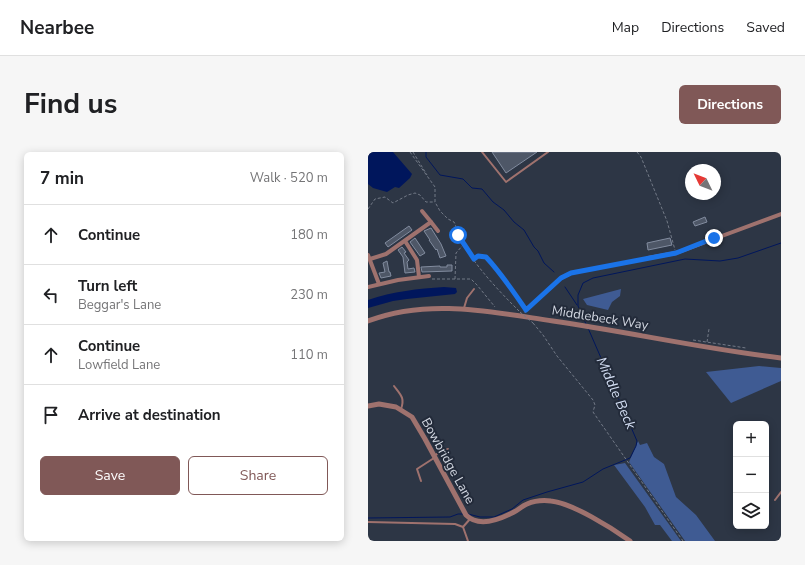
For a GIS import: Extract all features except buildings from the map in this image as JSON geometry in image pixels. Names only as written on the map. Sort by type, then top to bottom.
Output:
[{"type":"street","points":[[422,211],[438,231]]},
{"type":"street","points":[[648,258],[676,253],[781,214]]},
{"type":"street","points":[[370,259],[381,256],[431,222]]},
{"type":"street","points":[[405,241],[417,260],[419,277]]},
{"type":"street","points":[[368,255],[379,284]]},
{"type":"street","points":[[368,286],[419,277],[428,278]]},
{"type":"street","name":"Middlebeck Way","points":[[368,321],[413,309],[443,307],[582,325],[781,358]]},
{"type":"street","name":"Bowbridge Lane","points":[[368,406],[380,404],[396,407],[412,417],[466,515],[470,519],[482,522],[492,521],[504,518],[532,502],[551,501],[580,512],[616,531],[630,541]]},
{"type":"lane","points":[[482,152],[506,182],[548,152]]},
{"type":"lane","points":[[464,309],[467,298],[474,289]]},
{"type":"lane","points":[[394,386],[404,402],[401,409]]},
{"type":"lane","points":[[421,481],[417,468],[434,456],[448,449]]},
{"type":"lane","points":[[775,500],[781,492]]},
{"type":"lane","points":[[463,528],[470,519]]},
{"type":"lane","points":[[368,522],[455,524],[463,528],[468,541]]},
{"type":"path","points":[[410,152],[432,183]]},
{"type":"path","points":[[414,152],[436,190],[435,202],[444,216],[454,222],[458,235],[463,244],[485,276],[543,335],[557,356],[593,400],[595,405],[593,412],[683,541]]},
{"type":"path","points":[[637,152],[641,157],[668,221],[676,253]]},
{"type":"path","points":[[368,208],[375,199],[385,197],[393,202],[415,193],[426,202],[435,202]]},
{"type":"path","points":[[455,279],[456,253],[463,244]]},
{"type":"path","points":[[474,259],[478,256],[486,257],[507,282],[526,310]]},
{"type":"path","points":[[525,314],[526,310],[561,278],[571,273],[648,258]]},
{"type":"path","points":[[428,278],[468,279],[473,281],[497,310]]},
{"type":"path","points":[[707,342],[709,329]]},
{"type":"shaded area","points":[[368,152],[393,152],[412,174],[410,178],[399,188],[395,187],[387,192],[373,188],[368,184]]},
{"type":"shaded area","points":[[444,287],[456,288],[457,292],[455,294],[393,301],[368,308],[368,300],[387,294]]},
{"type":"shaded area","points":[[621,289],[620,296],[612,302],[608,310],[587,305],[583,299]]},
{"type":"shaded area","points":[[759,366],[781,368],[781,381],[731,403],[706,372]]},
{"type":"shaded area","points":[[638,441],[640,445],[647,443],[654,457],[664,464],[676,497],[696,515],[715,541],[685,541],[629,462]]},
{"type":"shaded area","points":[[625,463],[681,541],[672,541],[660,525],[655,525],[645,507],[614,465]]},
{"type":"waterway","points":[[426,152],[426,157],[440,175],[463,179],[472,188],[482,189],[493,202],[504,210],[514,222],[524,230],[544,263],[554,272]]},
{"type":"waterway","name":"Middle Beck","points":[[586,324],[578,306],[578,295],[583,283],[593,278],[685,259],[720,261],[738,258],[781,243]]},
{"type":"waterway","points":[[565,287],[577,305]]},
{"type":"waterway","name":"Middle Beck","points":[[468,514],[480,517],[494,517],[512,509],[523,500],[583,482],[603,469],[630,458],[637,441],[588,328]]},
{"type":"waterway","name":"Middle Beck","points":[[368,518],[450,517],[463,514]]},
{"type":"route","points":[[458,235],[474,259],[478,256],[486,257],[507,282],[526,310],[561,278],[571,273],[676,253],[714,238]]}]
